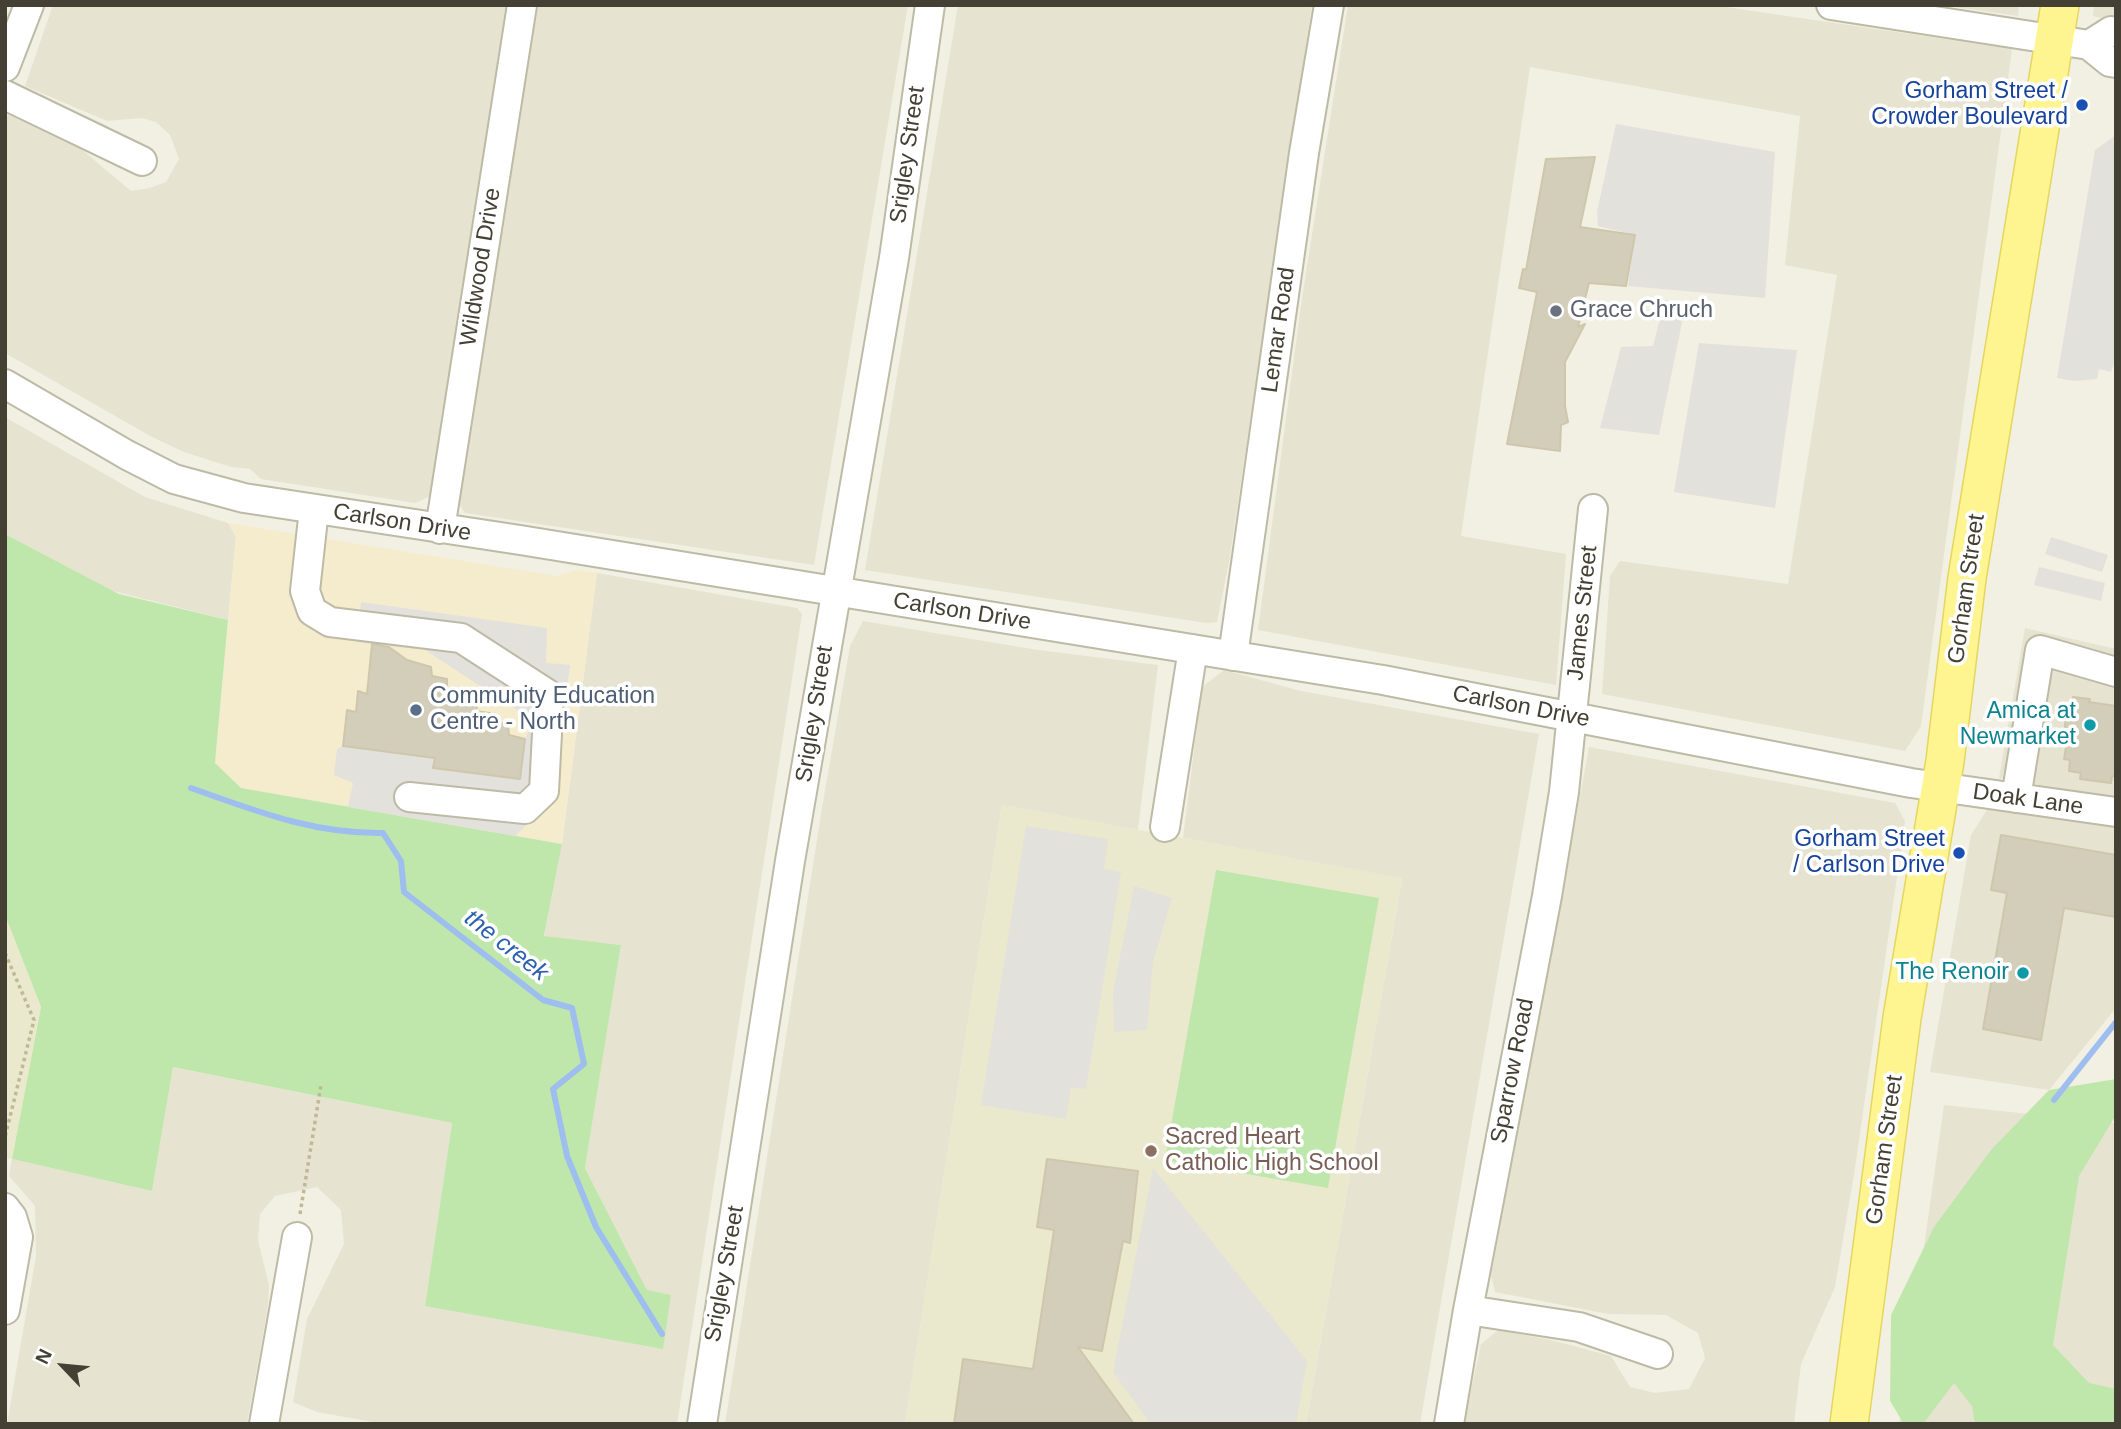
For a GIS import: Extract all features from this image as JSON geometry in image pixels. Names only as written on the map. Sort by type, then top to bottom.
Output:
[{"type":"main road","name":"Gorham Street","points":[[1849,1424],[1902,1018],[1941,787],[1967,578],[2068,30]]},
{"type":"street","points":[[5,67],[29,5]]},
{"type":"street","name":"Wildwood Drive","points":[[440,529],[522,5]]},
{"type":"street","name":"Srigley Street","points":[[702,1424],[835,592],[894,258],[930,5]]},
{"type":"street","name":"Lemar Road","points":[[1233,656],[1304,153],[1329,5]]},
{"type":"street","points":[[1831,5],[2068,30],[2116,32]]},
{"type":"street","points":[[2068,30],[2109,62],[2116,62]]},
{"type":"street","points":[[5,94],[142,161]]},
{"type":"street","name":"Carlson Drive","points":[[5,384],[127,455],[174,479],[244,498],[1383,680],[1941,787]]},
{"type":"street","points":[[314,509],[305,591],[312,611],[330,622],[461,638],[549,695],[544,791],[525,809],[409,797]]},
{"type":"street","name":"James Street","points":[[1572,717],[1593,509]]},
{"type":"street","points":[[1165,827],[1193,649]]},
{"type":"street","points":[[2016,798],[2040,650],[2116,672]]},
{"type":"street","name":"Sparrow Road","points":[[1449,1424],[1468,1310],[1547,896],[1564,792],[1572,717]]},
{"type":"street","name":"Doak Lane","points":[[1941,787],[2116,812]]},
{"type":"street","points":[[5,1208],[12,1217],[18,1237],[5,1310]]},
{"type":"street","points":[[267,1423],[297,1237]]},
{"type":"street","points":[[1468,1310],[1579,1326],[1658,1354]]},
{"type":"path","points":[[5,953],[34,1020],[5,1137]]},
{"type":"path","points":[[297,1237],[321,1085]]},
{"type":"shaded area","points":[[53,5],[507,5],[431,496],[415,503],[261,479],[250,469],[231,467],[184,452],[152,437],[5,353],[5,120],[11,110],[67,137],[131,191],[166,182],[179,159],[170,135],[156,122],[142,118],[107,121],[25,86]]},
{"type":"shaded area","points":[[536,5],[908,5],[814,565],[465,513],[456,500]]},
{"type":"shaded area","points":[[958,5],[1312,5],[1229,562],[1217,622],[1206,623],[865,570]]},
{"type":"shaded area","points":[[1348,5],[1712,5],[2012,49],[1921,726],[1905,751],[1602,694],[1610,576],[1620,561],[1788,584],[1837,275],[1785,265],[1800,116],[1530,67],[1461,536],[1566,554],[1556,685],[1258,630],[1301,305]]},
{"type":"shaded area","points":[[1941,5],[2019,5],[2018,16]]},
{"type":"shaded area","points":[[2094,5],[2116,5],[2116,21],[2093,16]]},
{"type":"shaded area","points":[[1616,124],[1775,152],[1765,298],[1628,286],[1635,235],[1598,226],[1597,212]]},
{"type":"shaded area","points":[[2116,135],[2116,357],[2111,372],[2099,369],[2097,379],[2074,381],[2057,378],[2095,150]]},
{"type":"shaded area","points":[[1665,300],[1686,303],[1659,435],[1600,428],[1621,347],[1653,346]]},
{"type":"shaded area","points":[[1699,343],[1797,350],[1775,508],[1674,492]]},
{"type":"shaded area","points":[[5,417],[145,497],[228,523],[236,536],[228,620],[113,591],[5,534]]},
{"type":"shaded area","points":[[228,523],[557,576],[577,570],[597,573],[562,844],[241,788],[215,764],[236,537]]},
{"type":"shaded area","points":[[2051,537],[2108,555],[2102,572],[2045,554]]},
{"type":"shaded area","points":[[2039,567],[2105,583],[2101,601],[2034,585]]},
{"type":"shaded area","points":[[597,573],[797,608],[802,614],[677,1424],[384,1424],[317,1412],[293,1402],[307,1319],[344,1244],[341,1210],[317,1187],[275,1196],[260,1214],[258,1240],[269,1285],[268,1306],[247,1424],[7,1424],[36,1256],[35,1206],[9,1176],[12,1159],[152,1191],[173,1067],[452,1123],[425,1306],[647,1290],[585,1168],[621,945],[544,937],[562,844]]},
{"type":"shaded area","points":[[361,602],[547,628],[546,663],[570,665],[557,762],[545,807],[515,836],[348,807],[353,783],[334,775],[337,749],[343,746],[435,758],[434,768],[520,779],[525,739],[534,721],[425,650],[356,642]]},
{"type":"shaded area","points":[[863,621],[1038,650],[1158,665],[1138,830],[1002,805],[905,1424],[725,1424],[822,808],[850,646]]},
{"type":"shaded area","points":[[2025,628],[2116,649],[2116,798],[1999,778]]},
{"type":"shaded area","points":[[1224,670],[1301,691],[1539,734],[1420,1424],[1306,1424],[1402,879],[1183,838],[1202,687]]},
{"type":"shaded area","points":[[1589,747],[1895,803],[1905,821],[1855,1168],[1835,1287],[1801,1364],[1794,1424],[1464,1424],[1481,1344],[1498,1330],[1551,1340],[1611,1356],[1630,1387],[1655,1393],[1689,1389],[1705,1358],[1698,1333],[1666,1315],[1608,1314],[1495,1292],[1491,1275]]},
{"type":"shaded area","name":"Sacred Heart Catholic High School","points":[[1002,805],[1402,878],[1306,1424],[905,1424]]},
{"type":"shaded area","points":[[1988,808],[2116,827],[2116,1008],[2049,1090],[1930,1072],[1971,835]]},
{"type":"shaded area","points":[[1026,826],[1108,839],[1104,869],[1121,872],[1086,1089],[1071,1088],[1066,1119],[981,1105]]},
{"type":"shaded area","points":[[1134,886],[1172,898],[1153,962],[1147,1030],[1114,1032],[1113,992]]},
{"type":"shaded area","points":[[5,915],[41,1007],[12,1159],[5,1157]]},
{"type":"shaded area","points":[[1944,1105],[2116,1123],[2116,1424],[1899,1424]]},
{"type":"shaded area","points":[[1153,1168],[1307,1361],[1296,1424],[1151,1424],[1113,1372]]},
{"type":"green space","points":[[5,534],[119,594],[228,620],[215,763],[241,788],[562,844],[544,936],[621,945],[585,1168],[647,1290],[671,1295],[663,1349],[425,1306],[452,1123],[173,1067],[152,1191],[12,1159],[41,1007],[5,915]]},
{"type":"green space","points":[[1216,870],[1379,898],[1328,1188],[1165,1160]]},
{"type":"green space","points":[[2116,1079],[2116,1115],[2079,1176],[2053,1345],[2089,1383],[2116,1389],[2116,1424],[1975,1424],[1972,1406],[1954,1383],[1923,1424],[1904,1424],[1890,1401],[1891,1315],[1934,1227],[1991,1150],[2049,1090]]},
{"type":"building","name":"Grace Chruch","points":[[1595,157],[1580,227],[1635,235],[1626,286],[1589,283],[1578,327],[1585,324],[1565,362],[1565,406],[1568,422],[1561,425],[1560,451],[1507,444],[1537,292],[1519,288],[1523,269],[1526,270],[1546,159]]},
{"type":"building","name":"Community Education Centre - North","points":[[372,644],[389,647],[407,660],[431,667],[432,676],[447,679],[447,688],[463,690],[462,699],[478,702],[476,711],[496,714],[496,722],[508,725],[509,735],[525,739],[520,779],[433,768],[435,758],[343,746],[347,710],[356,712],[358,691],[367,694]]},
{"type":"building","name":"Amica at Newmarket","points":[[2073,697],[2116,706],[2116,776],[2112,776],[2111,783],[2080,779],[2081,773],[2069,771],[2070,760],[2064,759],[2067,742],[2063,741],[2067,709],[2071,709]]},
{"type":"building","name":"The Renoir","points":[[2001,835],[2116,855],[2116,917],[2064,908],[2041,1040],[1983,1029],[2007,893],[1991,890]]},
{"type":"building","points":[[1047,1159],[1138,1171],[1130,1243],[1123,1241],[1102,1351],[1078,1347],[1134,1424],[954,1424],[963,1359],[1033,1369],[1054,1230],[1037,1227]]},
{"type":"waterway","name":"the creek","points":[[191,788],[285,820],[333,830],[383,833],[401,861],[404,892],[543,1000],[572,1008],[584,1064],[553,1089],[567,1156],[596,1227],[662,1334]]},
{"type":"waterway","points":[[2054,1100],[2116,1022]]},
{"type":"place","name":"Gorham Street / Crowder Boulevard","points":[[2082,105]]},
{"type":"place","name":"Grace Chruch","points":[[1556,311]]},
{"type":"place","name":"Community Education Centre - North","points":[[416,710]]},
{"type":"place","name":"Amica at Newmarket","points":[[2090,725]]},
{"type":"place","name":"Gorham Street / Carlson Drive","points":[[1959,853]]},
{"type":"place","name":"The Renoir","points":[[2023,973]]},
{"type":"place","name":"Sacred Heart Catholic High School","points":[[1151,1151]]}]
